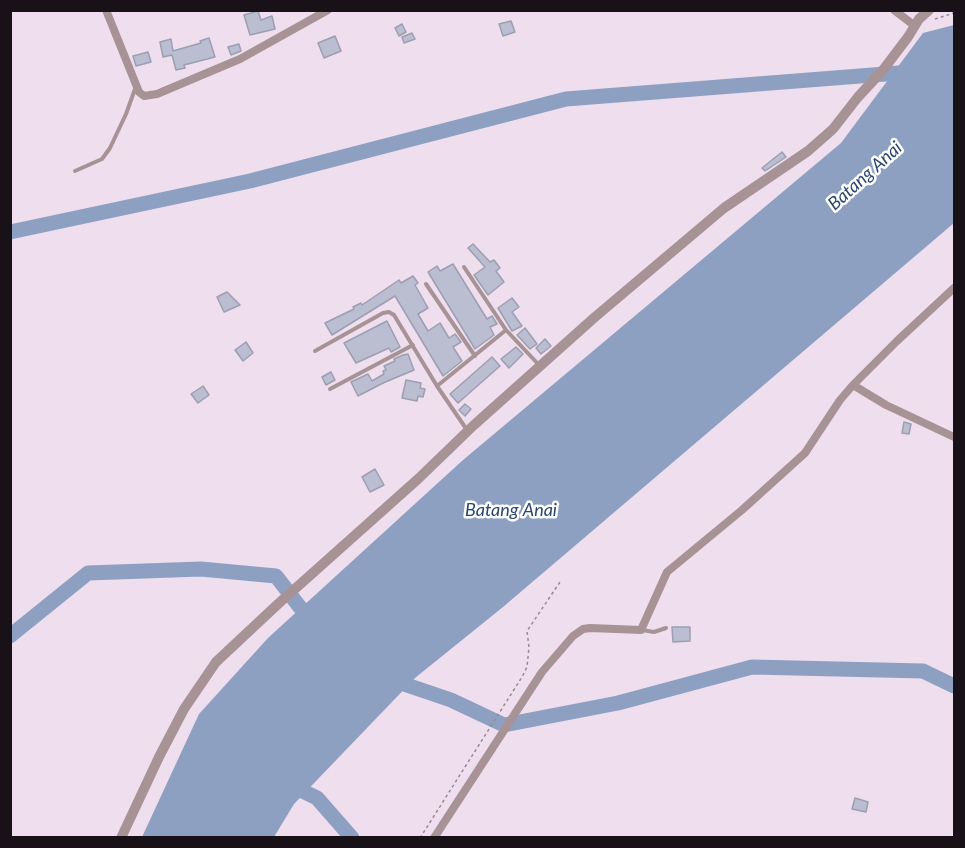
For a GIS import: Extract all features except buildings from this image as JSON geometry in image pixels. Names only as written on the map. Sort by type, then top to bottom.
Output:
[{"type":"street","points":[[106,10],[136,86],[144,96],[157,94],[240,59],[328,10]]},
{"type":"street","points":[[894,10],[917,22]]},
{"type":"street","points":[[121,837],[184,708],[216,662],[540,366],[724,208],[820,142],[883,70],[928,10]]},
{"type":"street","points":[[434,837],[542,672],[577,633],[583,629],[597,627],[641,630],[667,572],[742,510],[805,453],[840,399],[954,288]]},
{"type":"street","points":[[853,385],[886,405],[954,436]]},
{"type":"lane","points":[[75,171],[102,159],[110,148],[136,86]]},
{"type":"lane","points":[[464,267],[506,330],[540,366]]},
{"type":"lane","points":[[426,284],[475,356]]},
{"type":"lane","points":[[315,351],[356,327],[388,312],[398,320],[437,386],[468,430]]},
{"type":"lane","points":[[437,386],[506,330]]},
{"type":"lane","points":[[330,389],[413,345]]},
{"type":"lane","points":[[641,630],[654,632],[666,628]]},
{"type":"path","points":[[917,22],[937,19],[954,13]]},
{"type":"path","points":[[420,837],[527,667],[529,647],[527,631],[560,582]]},
{"type":"water","name":"Batang Anai","points":[[954,25],[954,223],[503,607],[415,678],[294,804],[274,837],[142,837],[199,714],[268,638],[463,460],[841,143],[923,33]]},
{"type":"waterway","points":[[10,232],[250,181],[566,99],[911,72]]},
{"type":"waterway","points":[[10,636],[88,573],[201,569],[276,576],[312,623]]},
{"type":"waterway","points":[[389,679],[451,700],[504,725],[618,703],[752,667],[923,671],[954,686]]},
{"type":"waterway","points":[[288,784],[317,798],[352,838]]}]
